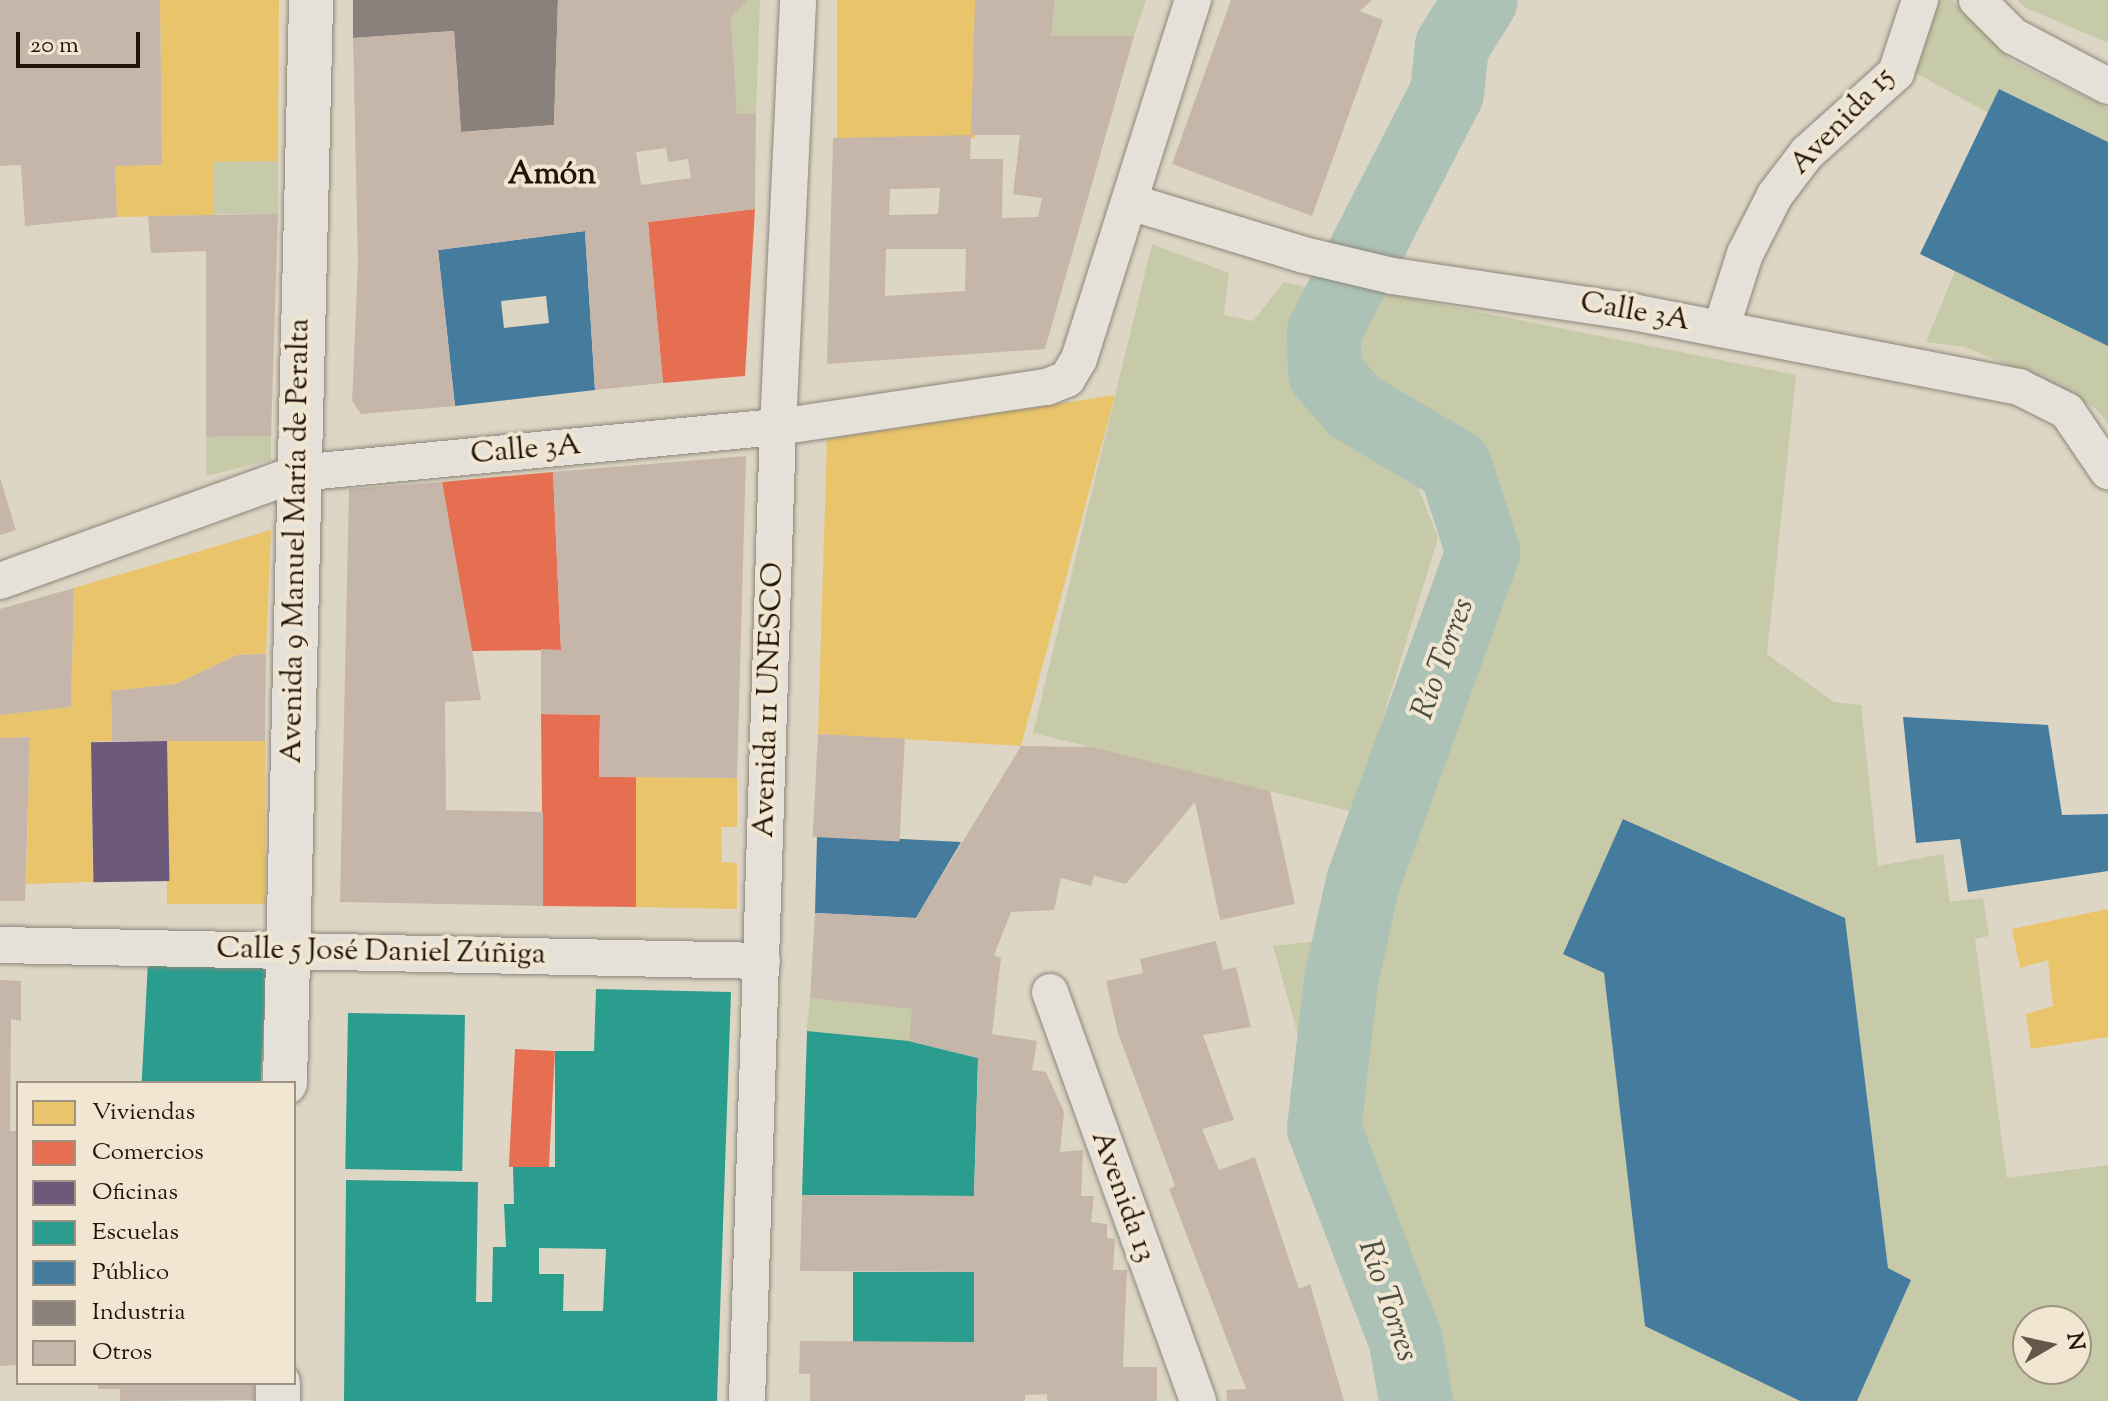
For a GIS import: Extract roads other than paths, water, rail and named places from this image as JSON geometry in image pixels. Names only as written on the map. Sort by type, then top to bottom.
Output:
[{"type":"street","name":"Avenida 9 Manuel María de Peralta","points":[[285,1081],[311,0]]},
{"type":"street","name":"Avenida 11 UNESCO","points":[[747,1401],[778,427],[798,0]]},
{"type":"street","points":[[1130,202],[1193,0]]},
{"type":"street","name":"Avenida 15","points":[[1721,329],[1745,254],[1775,195],[1807,153],[1896,73],[1920,0]]},
{"type":"street","points":[[1977,0],[2013,36],[2108,86]]},
{"type":"street","name":"Calle 3A","points":[[0,581],[298,473],[778,427],[1047,387],[1067,379],[1079,359],[1130,202],[1304,255],[1393,276],[1721,329],[2019,387],[2067,411],[2108,471]]},
{"type":"street","name":"Calle 5 José Daniel Zúñiga","points":[[0,945],[762,961]]},
{"type":"street","name":"Avenida 13","points":[[1050,992],[1198,1401]]},
{"type":"waterway","name":"Río Torres","points":[[1416,1401],[1406,1341],[1324,1128],[1341,980],[1363,882],[1483,552],[1455,466],[1355,407],[1325,373],[1324,332],[1447,93],[1452,46],[1481,0]]},
{"type":"district","name":"Amón","points":[[552,175]]}]
